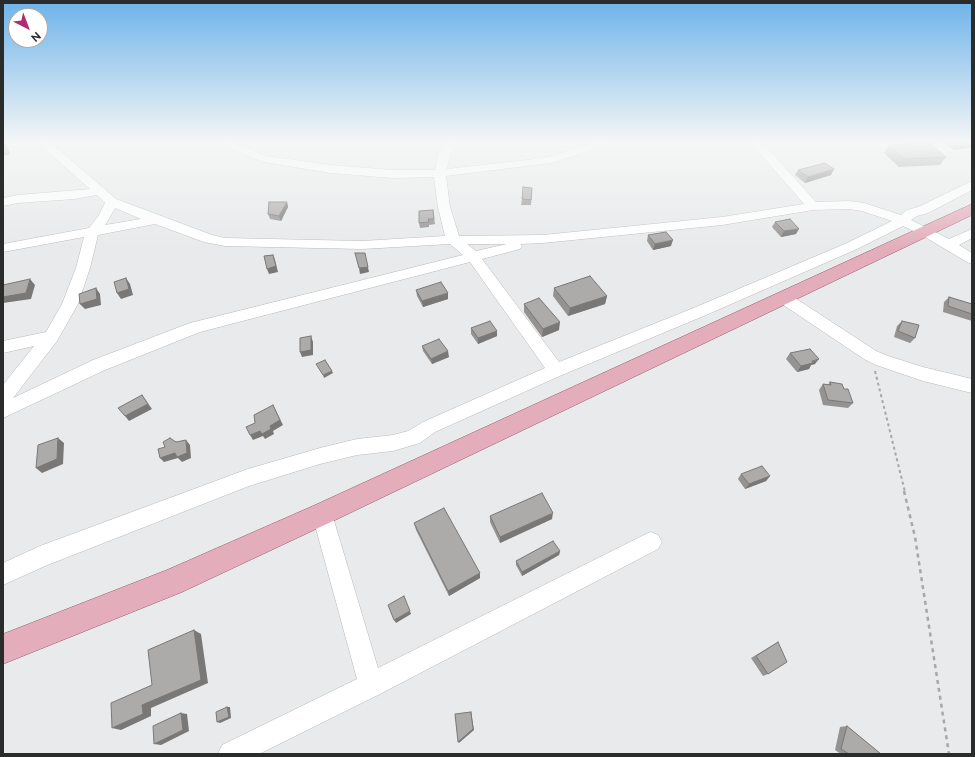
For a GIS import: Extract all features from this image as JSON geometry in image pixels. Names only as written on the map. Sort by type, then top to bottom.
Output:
[{"type":"main road","points":[[3,649],[172,582],[322,514],[972,210]]},
{"type":"street","points":[[85,178],[112,202],[156,220],[210,239],[225,242],[362,245],[453,240],[543,239],[722,221],[813,206],[849,205],[864,207],[892,216],[925,231],[972,259]]},
{"type":"street","points":[[441,178],[444,207],[453,240],[473,256],[556,370]]},
{"type":"street","points":[[788,178],[813,206]]},
{"type":"street","points":[[3,574],[40,557],[248,478],[320,456],[357,447],[393,443],[413,437],[429,427],[556,370],[708,308],[852,246],[902,221],[912,213],[923,210],[972,185]]},
{"type":"street","points":[[3,202],[18,199],[74,195],[100,191]]},
{"type":"street","points":[[3,398],[51,338],[70,304],[83,268],[92,233],[105,216],[112,202]]},
{"type":"street","points":[[3,248],[92,233],[156,220]]},
{"type":"street","points":[[949,245],[972,233]]},
{"type":"street","points":[[3,411],[99,365],[196,327],[543,239]]},
{"type":"street","points":[[784,298],[870,355],[882,361],[923,374],[972,386]]},
{"type":"street","points":[[3,347],[51,338]]},
{"type":"street","points":[[322,514],[371,685]]},
{"type":"street","points":[[231,754],[371,685],[651,542]]},
{"type":"path","points":[[870,355],[882,395],[914,537],[949,754]]},
{"type":"building","points":[[523,187],[532,188],[531,200],[522,199]]},
{"type":"building","points":[[269,202],[287,202],[279,216],[268,214]]},
{"type":"building","points":[[433,210],[434,219],[428,219],[429,222],[419,223],[419,211]]},
{"type":"building","points":[[790,219],[799,229],[784,231],[775,222]]},
{"type":"building","points":[[666,232],[673,240],[655,244],[648,235]]},
{"type":"building","points":[[355,253],[365,253],[368,267],[359,268]]},
{"type":"building","points":[[273,255],[276,266],[267,269],[264,256]]},
{"type":"building","points":[[590,276],[607,296],[570,308],[554,288]]},
{"type":"building","points":[[126,278],[129,289],[117,293],[114,282]]},
{"type":"building","points":[[30,279],[26,293],[3,297],[3,285]]},
{"type":"building","points":[[441,282],[448,293],[422,301],[416,290]]},
{"type":"building","points":[[96,288],[97,299],[80,304],[79,294]]},
{"type":"building","points":[[949,297],[972,304],[972,314],[948,306]]},
{"type":"building","points":[[539,298],[560,322],[543,329],[524,304]]},
{"type":"building","points":[[490,321],[497,331],[478,338],[471,328]]},
{"type":"building","points":[[902,321],[919,325],[915,338],[898,331]]},
{"type":"building","points":[[311,336],[311,350],[300,352],[300,338]]},
{"type":"building","points":[[439,339],[448,351],[431,359],[422,346]]},
{"type":"building","points":[[810,349],[819,359],[812,361],[813,363],[801,366],[790,353]]},
{"type":"building","points":[[325,360],[332,371],[323,375],[316,364]]},
{"type":"building","points":[[830,382],[842,384],[844,389],[848,389],[853,403],[828,400],[823,384],[831,385]]},
{"type":"building","points":[[142,395],[148,404],[125,416],[118,408]]},
{"type":"building","points":[[273,405],[280,420],[270,426],[271,429],[262,434],[260,431],[250,435],[246,427],[255,423],[254,415]]},
{"type":"building","points":[[58,438],[57,459],[36,468],[38,445]]},
{"type":"building","points":[[170,438],[176,442],[186,440],[187,453],[177,457],[175,453],[160,458],[158,449],[165,447],[163,442]]},
{"type":"building","points":[[762,466],[770,476],[749,484],[741,474]]},
{"type":"building","points":[[542,493],[553,513],[500,537],[490,516]]},
{"type":"building","points":[[444,508],[480,573],[448,591],[414,523]]},
{"type":"building","points":[[553,541],[560,551],[522,572],[516,561]]},
{"type":"building","points":[[404,596],[410,611],[394,620],[388,605]]},
{"type":"building","points":[[194,630],[201,680],[142,705],[143,714],[112,728],[111,703],[152,685],[148,650]]},
{"type":"building","points":[[778,642],[787,662],[768,674],[756,656]]},
{"type":"building","points":[[227,707],[229,717],[217,722],[216,712]]},
{"type":"building","points":[[471,712],[473,729],[458,742],[455,714]]},
{"type":"building","points":[[181,713],[183,730],[154,744],[153,726]]},
{"type":"building","points":[[847,726],[881,754],[849,754],[841,749]]}]
